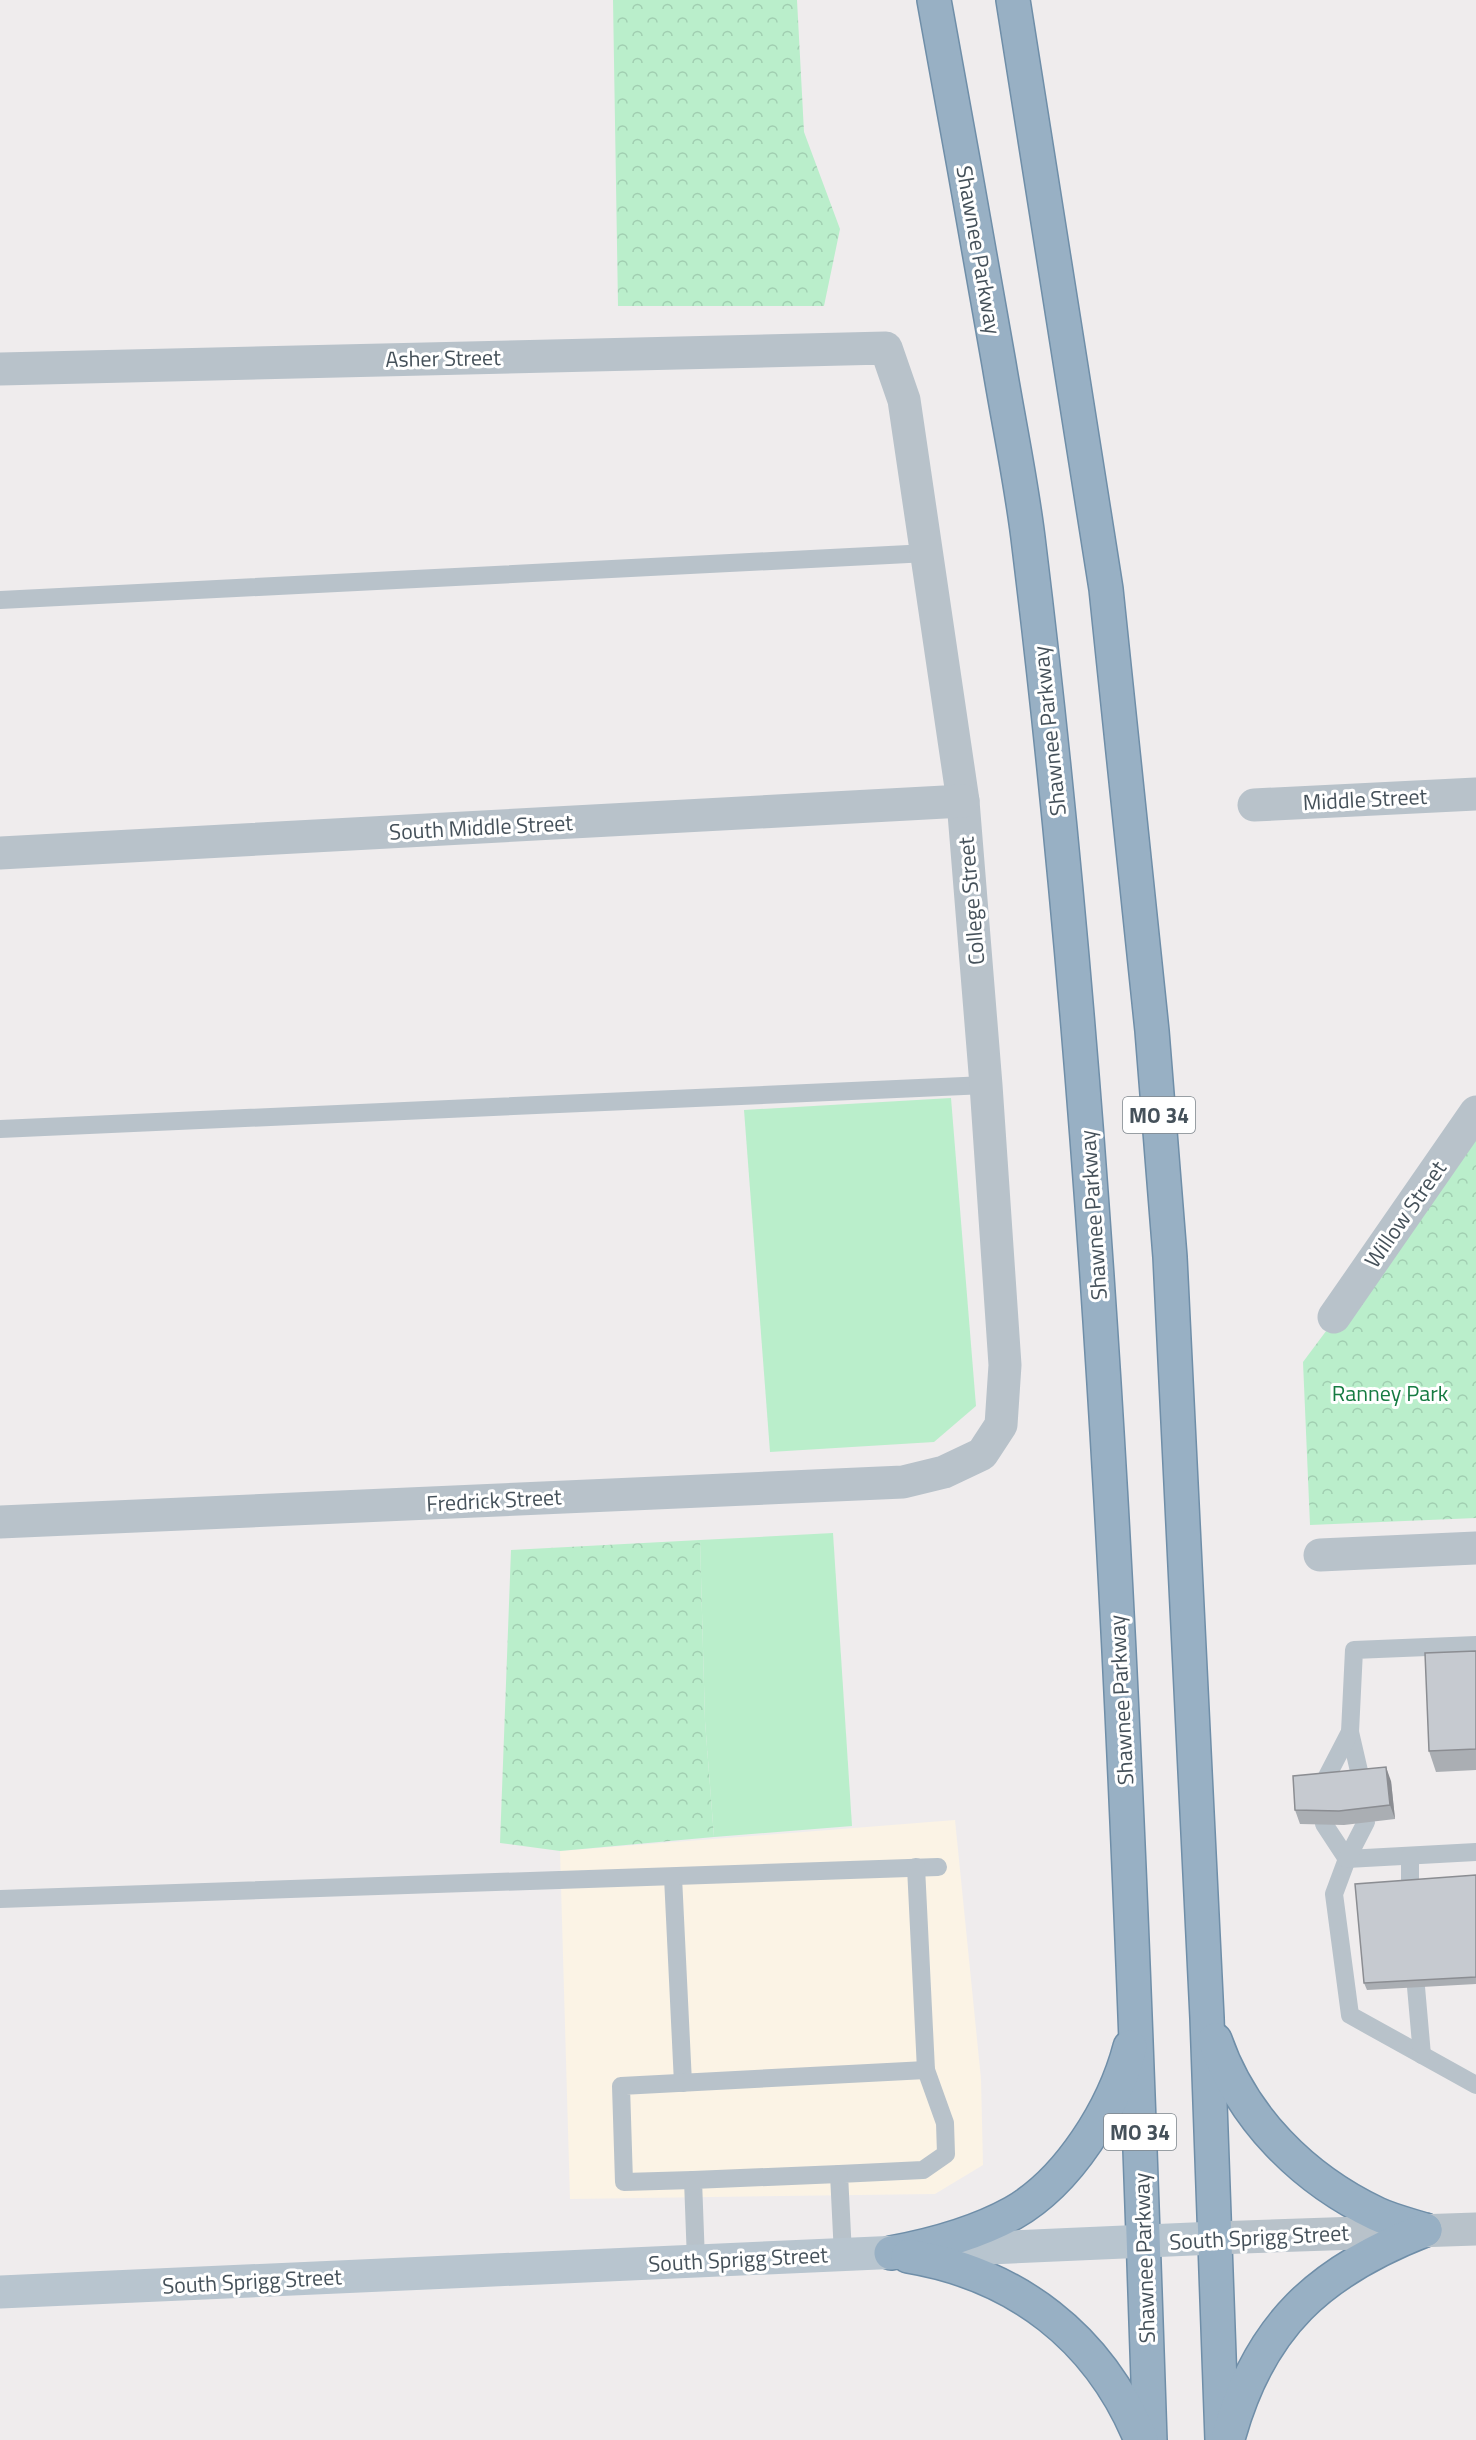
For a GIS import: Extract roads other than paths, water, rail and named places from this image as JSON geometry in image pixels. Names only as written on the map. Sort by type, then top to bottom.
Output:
[{"type":"highway","name":"Shawnee Parkway","points":[[934,0],[1029,540],[1061,843],[1104,1373],[1136,2022],[1150,2440]]},
{"type":"highway","name":"MO 34","points":[[1013,0],[1106,589],[1152,1031],[1170,1257],[1207,2018],[1222,2440]]},
{"type":"highway","points":[[1207,2018],[1219,2053],[1235,2085],[1256,2118],[1281,2147],[1308,2172],[1339,2194],[1378,2215],[1425,2230]]},
{"type":"highway","points":[[891,2253],[938,2244],[985,2227],[1015,2212],[1044,2190],[1096,2127],[1114,2093],[1136,2022]]},
{"type":"highway","points":[[1228,2440],[1242,2394],[1259,2360],[1282,2325],[1309,2295],[1342,2269],[1381,2247],[1425,2230]]},
{"type":"highway","points":[[891,2253],[941,2261],[990,2278],[1035,2304],[1078,2340],[1102,2369],[1124,2403],[1141,2440]]},
{"type":"main road","name":"South Sprigg Street","points":[[0,2292],[1215,2238]]},
{"type":"street","name":"Asher Street","points":[[0,369],[886,348]]},
{"type":"street","name":"College Street","points":[[886,348],[904,400],[963,801],[986,1085],[1005,1365],[1001,1425],[982,1454]]},
{"type":"street","name":"Middle Street","points":[[1254,805],[1476,794]]},
{"type":"street","name":"South Middle Street","points":[[0,852],[963,801]]},
{"type":"street","name":"Willow Street","points":[[1334,1317],[1476,1112]]},
{"type":"street","name":"Fredrick Street","points":[[0,1522],[903,1482],[944,1472],[982,1454]]},
{"type":"street","points":[[1320,1555],[1476,1548]]},
{"type":"street","name":"South Sprigg Street","points":[[1215,2238],[1476,2229]]},
{"type":"lane","points":[[0,600],[928,553]]},
{"type":"lane","points":[[0,1129],[986,1085]]},
{"type":"lane","points":[[1362,1784],[1350,1732],[1354,1650],[1476,1645]]},
{"type":"lane","points":[[1321,1788],[1350,1732]]},
{"type":"lane","points":[[1366,1822],[1347,1859],[1334,1894],[1350,2015],[1476,2085]]},
{"type":"lane","points":[[1324,1824],[1347,1859]]},
{"type":"lane","points":[[1347,1859],[1476,1852]]},
{"type":"lane","points":[[1410,1856],[1410,1887]]},
{"type":"lane","points":[[0,1899],[938,1867]]},
{"type":"lane","points":[[916,1868],[926,2070],[945,2124],[946,2154],[923,2170],[624,2182],[621,2086],[926,2070]]},
{"type":"lane","points":[[673,1877],[682,2083]]},
{"type":"lane","points":[[1416,1987],[1422,2055]]},
{"type":"lane","points":[[839,2174],[843,2255]]},
{"type":"lane","points":[[693,2180],[696,2261]]},
{"type":"park label","name":"Ranney Park","points":[[1390,1393]]}]
